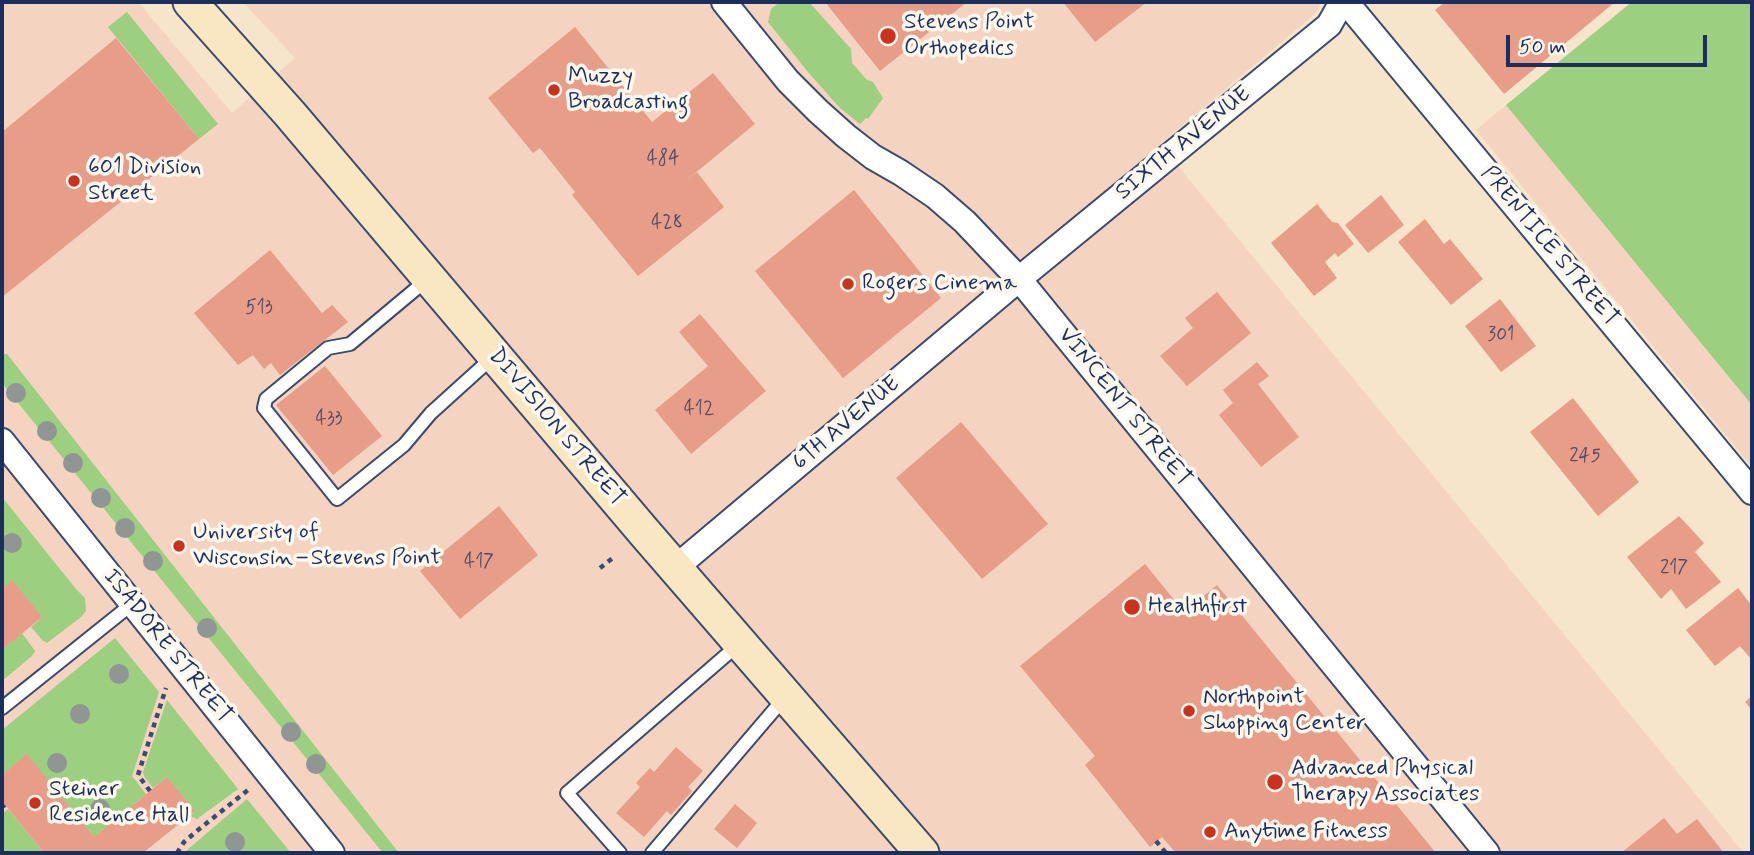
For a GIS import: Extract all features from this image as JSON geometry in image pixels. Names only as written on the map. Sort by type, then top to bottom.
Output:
[{"type":"main road","name":"DIVISION STREET","points":[[190,2],[290,114],[675,568],[922,853]]},
{"type":"street","name":"VINCENT STREET","points":[[724,2],[788,81],[818,111],[873,157],[935,196],[965,222],[1019,279],[1487,853]]},
{"type":"street","name":"SIXTH AVENUE","points":[[1019,279],[1329,25],[1344,2]]},
{"type":"street","name":"PRENTICE STREET","points":[[1344,2],[1752,492]]},
{"type":"street","name":"6TH AVENUE","points":[[675,568],[1019,279]]},
{"type":"street","name":"ISADORE STREET","points":[[2,441],[332,853]]},
{"type":"lane","points":[[429,278],[350,344],[328,348],[266,399],[264,408],[337,499],[404,445],[431,413],[495,356]]},
{"type":"lane","points":[[2,708],[132,604]]},
{"type":"lane","points":[[620,853],[567,793],[740,643]]},
{"type":"lane","points":[[652,853],[786,696]]},
{"type":"path","points":[[600,568],[614,557]]},
{"type":"path","points":[[150,791],[138,775],[166,688]]},
{"type":"path","points":[[177,853],[184,842],[248,790]]},
{"type":"path","points":[[1156,841],[1166,853]]},
{"type":"shaded area","points":[[2,2],[138,2],[232,113],[295,58],[243,2],[1321,2],[1309,19],[1160,144],[1744,853],[2,853]]},
{"type":"shaded area","points":[[1631,2],[1752,2],[1752,467],[1476,130]]},
{"type":"green space","points":[[780,2],[809,2],[851,49],[852,63],[867,80],[873,82],[883,98],[868,119],[860,124],[840,108],[768,22],[771,9]]},
{"type":"green space","points":[[1632,2],[1752,2],[1752,405],[1506,105]]},
{"type":"green space","points":[[127,12],[218,124],[199,139],[108,27]]},
{"type":"green space","points":[[2,354],[7,354],[399,853],[383,853],[2,383]]},
{"type":"green space","points":[[2,497],[85,598],[86,611],[81,617],[47,643],[31,627],[42,617],[12,581],[2,589]]},
{"type":"green space","points":[[22,633],[35,651],[2,681],[2,650]]},
{"type":"green space","points":[[115,638],[159,692],[132,776],[146,794],[94,837],[27,755],[2,775],[2,730]]},
{"type":"green space","points":[[167,700],[238,789],[197,819],[190,816],[195,811],[167,777],[153,788],[144,776],[143,772]]},
{"type":"green space","points":[[247,799],[291,853],[185,853],[187,850]]},
{"type":"green space","points":[[8,809],[44,853],[2,853],[2,814]]},
{"type":"building","name":"Stevens Point Orthopedics","points":[[825,2],[967,2],[880,71]]},
{"type":"building","name":"Stevens Point Orthopedics","points":[[1063,2],[1147,2],[1095,42]]},
{"type":"building","points":[[1445,2],[1615,2],[1504,94],[1435,10]]},
{"type":"building","points":[[575,27],[652,122],[713,73],[755,124],[683,183],[697,172],[724,207],[638,276],[572,195],[575,192],[540,148],[533,153],[488,98]]},
{"type":"building","name":"601 Division Street","points":[[116,38],[199,139],[2,297],[2,132]]},
{"type":"building","name":"Rogers Cinema","points":[[854,190],[941,298],[843,378],[755,271]]},
{"type":"building","points":[[1381,195],[1404,225],[1368,253],[1345,225]]},
{"type":"building","points":[[1317,204],[1332,222],[1338,223],[1354,244],[1338,257],[1335,253],[1325,262],[1337,278],[1314,296],[1271,243]]},
{"type":"building","points":[[1425,219],[1444,244],[1450,239],[1483,279],[1451,305],[1398,242]]},
{"type":"building","points":[[270,250],[322,313],[332,305],[348,322],[280,375],[271,363],[264,369],[253,355],[238,365],[194,313]]},
{"type":"building","points":[[1217,292],[1251,333],[1187,386],[1160,356],[1193,328],[1185,318]]},
{"type":"building","points":[[1500,299],[1536,346],[1501,372],[1465,326]]},
{"type":"building","points":[[700,314],[766,391],[691,454],[655,410],[708,366],[679,332]]},
{"type":"building","points":[[1257,362],[1269,376],[1258,384],[1299,437],[1261,467],[1219,415],[1233,403],[1223,390]]},
{"type":"building","points":[[325,366],[382,436],[333,475],[276,405]]},
{"type":"building","points":[[1573,398],[1639,482],[1598,516],[1530,432]]},
{"type":"building","points":[[961,422],[1048,524],[982,579],[896,478]]},
{"type":"building","points":[[499,506],[538,555],[460,619],[420,571]]},
{"type":"building","points":[[1679,516],[1704,543],[1695,552],[1721,582],[1686,609],[1671,589],[1661,599],[1627,557]]},
{"type":"building","name":"Northpoint Shopping Center","points":[[1145,564],[1184,612],[1217,585],[1436,853],[1176,853],[1162,837],[1150,847],[1085,765],[1095,756],[1020,666]]},
{"type":"building","points":[[12,580],[42,617],[2,650],[2,589]]},
{"type":"building","points":[[1738,588],[1752,606],[1752,660],[1740,646],[1715,666],[1686,630]]},
{"type":"building","points":[[1752,696],[1752,710],[1745,702]]},
{"type":"building","points":[[676,747],[703,771],[688,787],[692,791],[671,815],[667,811],[644,837],[616,813],[640,787],[636,783],[650,768],[654,772]]},
{"type":"building","name":"Steiner Residence Hall","points":[[27,754],[94,837],[167,777],[195,811],[143,853],[44,853],[2,801],[2,775]]},
{"type":"building","points":[[735,804],[757,823],[737,848],[714,829]]},
{"type":"building","points":[[1664,818],[1677,834],[1697,819],[1724,853],[1621,853]]},
{"type":"place","name":"Stevens Point Orthopedics","points":[[888,36]]},
{"type":"place","name":"Muzzy Broadcasting","points":[[554,90]]},
{"type":"place","name":"601 Division Street","points":[[74,181]]},
{"type":"place","name":"Rogers Cinema","points":[[848,284]]},
{"type":"place","name":"University of Wisconsin–Stevens Point","points":[[179,546]]},
{"type":"place","name":"Healthfirst","points":[[1132,607]]},
{"type":"place","name":"Northpoint Shopping Center","points":[[1189,711]]},
{"type":"place","name":"Advanced Physical Therapy Associates","points":[[1275,782]]},
{"type":"place","name":"Steiner Residence Hall","points":[[35,803]]},
{"type":"place","name":"Anytime Fitness","points":[[1210,832]]}]
